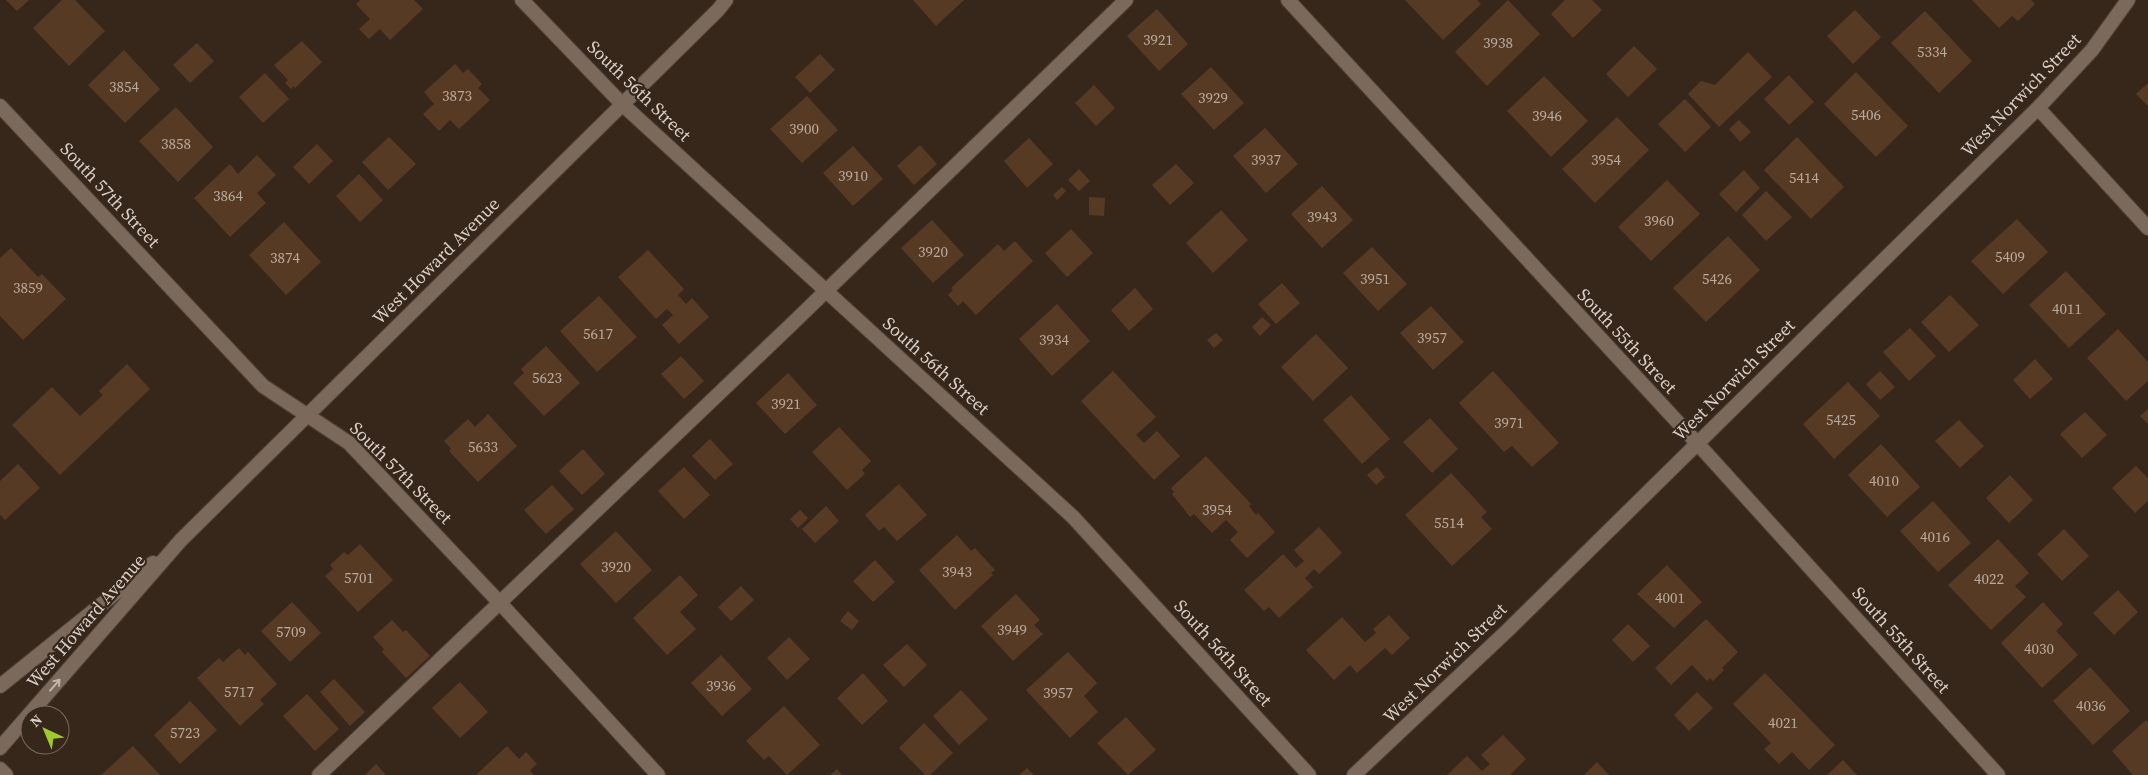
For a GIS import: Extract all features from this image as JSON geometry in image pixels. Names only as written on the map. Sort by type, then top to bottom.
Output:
[{"type":"street","name":"South 56th Street","points":[[522,0],[622,104],[1073,517],[1309,775]]},
{"type":"street","name":"West Howard Avenue","points":[[0,748],[181,540],[722,5],[736,0]]},
{"type":"street","points":[[319,775],[826,291],[1126,0]]},
{"type":"street","name":"South 55th Street","points":[[1288,0],[1696,443],[1998,775]]},
{"type":"street","name":"West Norwich Street","points":[[1354,775],[1508,630],[2038,108],[2092,50],[2128,0]]},
{"type":"street","name":"South 57th Street","points":[[0,106],[264,386],[349,443],[500,603],[658,775]]},
{"type":"street","points":[[2038,108],[2148,228]]},
{"type":"street","name":"West Howard Avenue","points":[[0,686],[181,540]]},
{"type":"street","points":[[0,769],[6,775]]},
{"type":"building","points":[[6,0],[29,0],[17,11]]},
{"type":"building","points":[[62,0],[75,0],[105,31],[69,66],[33,28]]},
{"type":"building","points":[[361,0],[414,0],[423,9],[390,40],[380,29],[369,39],[359,29],[370,19],[356,4]]},
{"type":"building","points":[[913,0],[964,0],[936,26]]},
{"type":"building","points":[[1405,0],[1477,0],[1481,4],[1443,40]]},
{"type":"building","points":[[1508,0],[1540,34],[1487,86],[1455,52]]},
{"type":"building","points":[[1565,0],[1592,0],[1602,10],[1573,38],[1551,14]]},
{"type":"building","points":[[1972,0],[2031,0],[2035,4],[2018,21],[2012,16],[1999,28]]},
{"type":"building","points":[[1157,9],[1188,44],[1159,71],[1127,36]]},
{"type":"building","points":[[1855,10],[1881,37],[1853,64],[1827,36]]},
{"type":"building","points":[[1925,11],[1972,61],[1939,93],[1891,43]]},
{"type":"building","points":[[302,41],[322,62],[295,88],[294,86],[291,89],[285,83],[288,80],[274,65]]},
{"type":"building","points":[[197,43],[214,61],[190,83],[173,65]]},
{"type":"building","points":[[1634,46],[1657,69],[1628,97],[1606,74]]},
{"type":"building","points":[[124,50],[160,89],[125,123],[88,85]]},
{"type":"building","points":[[1748,52],[1772,77],[1719,127],[1688,94],[1701,81],[1715,85]]},
{"type":"building","points":[[820,54],[835,70],[810,93],[795,77]]},
{"type":"building","points":[[455,64],[463,73],[468,69],[482,84],[478,88],[490,100],[459,129],[450,120],[439,131],[423,114],[434,104],[424,92]]},
{"type":"building","points":[[1211,67],[1244,103],[1214,130],[1181,94]]},
{"type":"building","points":[[1856,72],[1908,126],[1876,157],[1824,104]]},
{"type":"building","points":[[265,73],[289,99],[263,123],[239,97]]},
{"type":"building","points":[[1789,75],[1814,102],[1789,125],[1764,99]]},
{"type":"building","points":[[1544,76],[1588,121],[1551,157],[1507,111]]},
{"type":"building","points":[[2148,83],[2148,106],[2136,94]]},
{"type":"building","points":[[1094,85],[1115,108],[1096,126],[1075,103]]},
{"type":"building","points":[[807,96],[838,130],[802,163],[770,129]]},
{"type":"building","points":[[1685,99],[1711,127],[1685,152],[1658,124]]},
{"type":"building","points":[[176,107],[213,147],[178,182],[139,141]]},
{"type":"building","points":[[1617,117],[1649,150],[1595,203],[1562,169]]},
{"type":"building","points":[[1739,120],[1751,132],[1740,142],[1729,129]]},
{"type":"building","points":[[1265,128],[1298,164],[1266,193],[1233,156]]},
{"type":"building","points":[[389,137],[416,164],[388,190],[362,162]]},
{"type":"building","points":[[1797,137],[1844,187],[1811,219],[1764,170]]},
{"type":"building","points":[[1029,138],[1053,164],[1027,188],[1004,161]]},
{"type":"building","points":[[317,144],[333,161],[309,184],[293,167]]},
{"type":"building","points":[[920,145],[937,164],[914,185],[897,166]]},
{"type":"building","points":[[853,146],[883,179],[853,206],[823,173]]},
{"type":"building","points":[[257,155],[276,175],[257,193],[266,203],[230,237],[194,198],[230,164],[238,174]]},
{"type":"building","points":[[1176,164],[1194,183],[1170,205],[1152,185]]},
{"type":"building","points":[[1079,169],[1090,181],[1079,191],[1068,180]]},
{"type":"building","points":[[1744,170],[1760,188],[1736,212],[1719,194]]},
{"type":"building","points":[[359,174],[383,200],[360,222],[336,196]]},
{"type":"building","points":[[1667,180],[1700,214],[1651,261],[1618,227]]},
{"type":"building","points":[[1322,186],[1353,220],[1322,248],[1291,214]]},
{"type":"building","points":[[1062,187],[1066,191],[1057,200],[1053,195]]},
{"type":"building","points":[[1766,191],[1792,217],[1766,241],[1742,215]]},
{"type":"building","points":[[1089,197],[1105,198],[1104,216],[1089,215]]},
{"type":"building","points":[[1221,210],[1248,240],[1213,273],[1186,243]]},
{"type":"building","points":[[2017,219],[2048,252],[2003,294],[1971,261]]},
{"type":"building","points":[[932,220],[964,255],[933,283],[901,248]]},
{"type":"building","points":[[284,222],[321,262],[286,295],[249,255]]},
{"type":"building","points":[[1071,229],[1093,253],[1067,277],[1045,253]]},
{"type":"building","points":[[1728,236],[1760,270],[1706,322],[1673,288]]},
{"type":"building","points":[[1015,241],[1033,261],[976,315],[963,301],[958,306],[948,295],[953,290],[951,288],[998,244],[1004,251]]},
{"type":"building","points":[[1372,247],[1407,284],[1378,311],[1343,273]]},
{"type":"building","points":[[11,248],[38,277],[42,274],[66,299],[23,340],[0,316],[0,258]]},
{"type":"building","points":[[648,250],[684,289],[678,295],[686,304],[692,298],[709,317],[679,344],[662,325],[673,315],[667,309],[656,319],[618,277]]},
{"type":"building","points":[[2066,271],[2106,314],[2069,348],[2029,305]]},
{"type":"building","points":[[1282,283],[1300,303],[1276,324],[1258,304]]},
{"type":"building","points":[[1135,288],[1153,309],[1129,331],[1111,310]]},
{"type":"building","points":[[1950,295],[1979,325],[1949,352],[1921,322]]},
{"type":"building","points":[[599,296],[637,337],[597,372],[560,331]]},
{"type":"building","points":[[1057,304],[1090,341],[1052,376],[1019,339]]},
{"type":"building","points":[[1431,306],[1464,342],[1433,370],[1400,333]]},
{"type":"building","points":[[1262,317],[1271,325],[1260,336],[1252,327]]},
{"type":"building","points":[[1910,328],[1936,356],[1909,381],[1883,352]]},
{"type":"building","points":[[2118,329],[2148,362],[2148,381],[2126,401],[2087,358]]},
{"type":"building","points":[[1216,333],[1223,340],[1214,348],[1207,340]]},
{"type":"building","points":[[1316,334],[1348,368],[1313,401],[1281,367]]},
{"type":"building","points":[[546,346],[580,383],[544,416],[513,383],[524,373],[521,369]]},
{"type":"building","points":[[681,356],[704,381],[684,399],[661,374]]},
{"type":"building","points":[[2035,359],[2053,379],[2030,399],[2013,380]]},
{"type":"building","points":[[127,364],[150,389],[60,475],[12,425],[52,387],[80,416],[103,395],[99,391]]},
{"type":"building","points":[[1113,371],[1156,417],[1136,435],[1144,443],[1157,431],[1180,456],[1154,480],[1081,401]]},
{"type":"building","points":[[1493,371],[1559,443],[1532,467],[1512,446],[1504,452],[1459,403]]},
{"type":"building","points":[[1880,371],[1895,387],[1880,400],[1866,384]]},
{"type":"building","points":[[788,373],[817,405],[785,434],[756,403]]},
{"type":"building","points":[[1848,382],[1880,416],[1834,459],[1803,424]]},
{"type":"building","points":[[1351,395],[1390,439],[1362,464],[1323,420]]},
{"type":"building","points":[[2148,409],[2148,424],[2140,416]]},
{"type":"building","points":[[2085,412],[2107,435],[2082,458],[2060,434]]},
{"type":"building","points":[[488,414],[517,446],[478,482],[449,451],[451,449],[444,441],[468,419],[475,427]]},
{"type":"building","points":[[1430,418],[1458,449],[1432,473],[1403,442]]},
{"type":"building","points":[[1959,420],[1984,446],[1960,468],[1935,441]]},
{"type":"building","points":[[839,427],[871,461],[862,470],[865,474],[847,490],[812,452]]},
{"type":"building","points":[[710,439],[733,464],[715,480],[692,456]]},
{"type":"building","points":[[1881,444],[1920,487],[1887,517],[1848,475]]},
{"type":"building","points":[[583,449],[605,474],[582,495],[559,471]]},
{"type":"building","points":[[1206,456],[1251,504],[1249,506],[1256,515],[1258,513],[1275,532],[1247,558],[1230,540],[1238,532],[1226,520],[1212,533],[1194,514],[1190,517],[1172,494],[1174,492],[1171,488]]},
{"type":"building","points":[[18,464],[40,488],[5,520],[0,515],[0,481]]},
{"type":"building","points":[[2136,466],[2148,478],[2148,501],[2135,513],[2112,488]]},
{"type":"building","points":[[684,467],[710,495],[684,519],[658,491]]},
{"type":"building","points":[[1377,467],[1385,477],[1376,485],[1367,475]]},
{"type":"building","points":[[1451,473],[1487,512],[1481,517],[1492,529],[1452,566],[1405,515]]},
{"type":"building","points":[[2010,475],[2033,500],[2009,523],[1986,498]]},
{"type":"building","points":[[899,484],[927,515],[897,541],[884,527],[879,531],[865,515]]},
{"type":"building","points":[[552,485],[574,509],[546,534],[524,510]]},
{"type":"building","points":[[1933,501],[1971,543],[1938,572],[1900,531]]},
{"type":"building","points":[[826,506],[839,521],[815,543],[802,529]]},
{"type":"building","points":[[800,510],[808,518],[798,528],[790,519]]},
{"type":"building","points":[[1319,527],[1342,553],[1319,574],[1314,569],[1305,578],[1313,587],[1279,618],[1269,607],[1264,611],[1244,590],[1283,554],[1296,568],[1304,561],[1294,550]]},
{"type":"building","points":[[2064,529],[2089,556],[2062,581],[2037,554]]},
{"type":"building","points":[[616,531],[652,570],[616,603],[580,564]]},
{"type":"building","points":[[957,535],[971,551],[975,548],[995,570],[991,573],[993,575],[955,610],[919,570]]},
{"type":"building","points":[[1998,539],[2029,573],[2015,586],[2026,597],[1991,630],[1948,585]]},
{"type":"building","points":[[360,544],[393,580],[358,612],[325,576],[333,569],[330,565],[344,552],[348,555]]},
{"type":"building","points":[[875,560],[895,582],[873,602],[853,581]]},
{"type":"building","points":[[1667,565],[1702,602],[1674,628],[1637,594]]},
{"type":"building","points":[[680,575],[698,595],[680,612],[696,629],[667,655],[633,618]]},
{"type":"building","points":[[741,586],[754,600],[731,621],[718,607]]},
{"type":"building","points":[[2118,590],[2138,612],[2114,635],[2093,613]]},
{"type":"building","points":[[1016,594],[1040,620],[1034,625],[1043,634],[1013,661],[981,626]]},
{"type":"building","points":[[292,602],[321,633],[290,662],[261,631]]},
{"type":"building","points":[[2043,602],[2063,624],[2056,631],[2078,655],[2042,688],[2001,643]]},
{"type":"building","points":[[848,611],[859,621],[852,630],[840,621]]},
{"type":"building","points":[[1389,615],[1410,638],[1392,655],[1385,648],[1357,673],[1350,665],[1334,680],[1306,650],[1342,617],[1365,642],[1376,633],[1373,629]]},
{"type":"building","points":[[1706,619],[1738,652],[1722,668],[1724,670],[1713,681],[1710,678],[1707,681],[1692,665],[1671,685],[1655,668]]},
{"type":"building","points":[[392,620],[403,632],[406,630],[430,656],[406,678],[382,652],[384,649],[373,637]]},
{"type":"building","points":[[1628,624],[1650,646],[1633,662],[1612,640]]},
{"type":"building","points":[[789,637],[810,659],[787,680],[767,658]]},
{"type":"building","points":[[907,644],[927,665],[904,687],[883,665]]},
{"type":"building","points":[[239,648],[245,655],[248,652],[277,684],[260,700],[264,704],[240,726],[197,678],[219,658],[223,662]]},
{"type":"building","points":[[1068,652],[1097,683],[1084,696],[1098,712],[1070,738],[1026,690]]},
{"type":"building","points":[[721,655],[752,689],[722,716],[691,683]]},
{"type":"building","points":[[2090,667],[2130,711],[2093,745],[2053,701]]},
{"type":"building","points":[[863,673],[888,701],[862,725],[837,698]]},
{"type":"building","points":[[1765,673],[1835,745],[1809,770],[1792,752],[1779,764],[1764,749],[1771,743],[1733,704]]},
{"type":"building","points":[[334,679],[365,712],[350,726],[320,692]]},
{"type":"building","points":[[460,682],[488,712],[460,738],[432,708]]},
{"type":"building","points":[[961,690],[988,719],[959,745],[933,716]]},
{"type":"building","points":[[1697,692],[1713,708],[1689,731],[1674,715]]},
{"type":"building","points":[[307,694],[339,729],[315,751],[283,716]]},
{"type":"building","points":[[190,701],[217,730],[180,764],[154,735]]},
{"type":"building","points":[[784,706],[820,745],[787,775],[769,756],[764,760],[746,741]]},
{"type":"building","points":[[1126,717],[1156,750],[1128,775],[1097,743]]},
{"type":"building","points":[[2146,720],[2148,723],[2148,775],[2133,775],[2112,751]]},
{"type":"building","points":[[924,723],[953,753],[930,775],[925,775],[899,748]]},
{"type":"building","points":[[1503,735],[1526,759],[1510,775],[1447,775],[1467,756],[1482,771],[1490,764],[1481,755]]},
{"type":"building","points":[[133,746],[160,775],[101,775]]},
{"type":"building","points":[[507,746],[519,759],[526,752],[537,764],[530,770],[534,775],[476,775]]},
{"type":"building","points":[[1843,760],[1857,775],[1827,775]]},
{"type":"building","points":[[1597,762],[1609,775],[1584,775]]},
{"type":"building","points":[[376,764],[386,775],[365,775]]},
{"type":"building","points":[[1027,768],[1034,775],[1019,775]]},
{"type":"building","points":[[837,769],[842,775],[830,775]]}]
